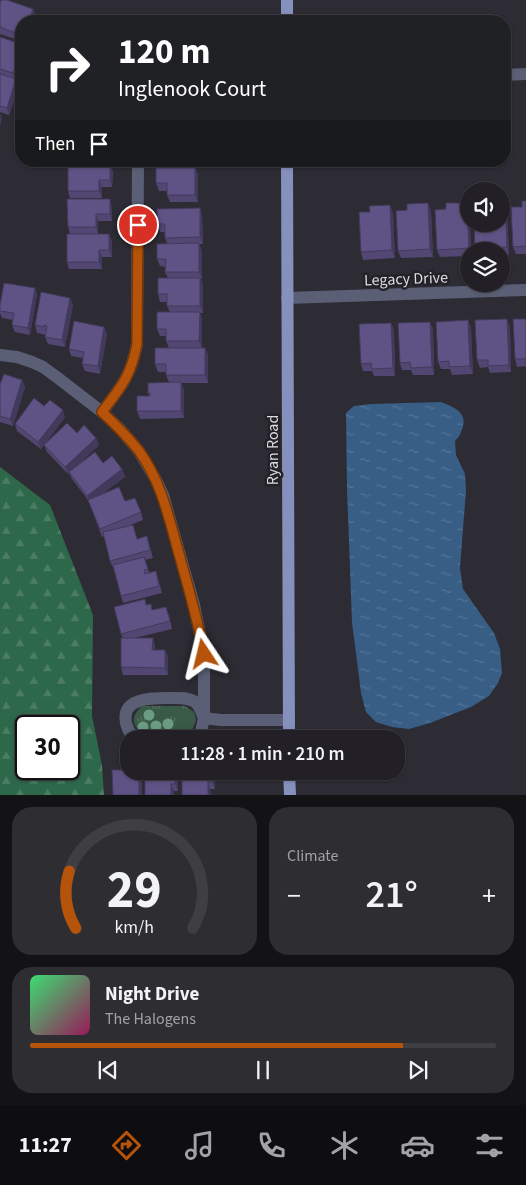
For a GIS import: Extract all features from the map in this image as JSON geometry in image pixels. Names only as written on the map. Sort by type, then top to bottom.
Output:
[{"type":"main road","points":[[287,0],[287,15]]},
{"type":"main road","name":"Ryan Road","points":[[287,167],[289,730]]},
{"type":"main road","points":[[290,780],[290,795]]},
{"type":"street","points":[[511,75],[526,74]]},
{"type":"street","points":[[102,412],[129,374],[137,344],[139,167]]},
{"type":"street","name":"Legacy Drive","points":[[287,298],[526,290]]},
{"type":"street","points":[[0,355],[17,357],[43,367],[102,412],[139,451],[152,473],[162,495],[198,622],[204,654],[204,718],[201,730]]},
{"type":"street","points":[[179,698],[193,692],[204,671]]},
{"type":"street","points":[[128,730],[125,719],[128,709],[135,702],[143,699],[188,699],[195,702],[204,718]]},
{"type":"street","points":[[204,718],[221,720],[289,720]]},
{"type":"green space","points":[[0,467],[50,505],[93,615],[92,716],[102,765],[104,795],[0,795]]},
{"type":"green space","points":[[142,706],[185,706],[194,712],[196,720],[190,730],[139,730],[134,723],[136,713]]},
{"type":"water","points":[[441,402],[458,410],[464,421],[461,433],[455,441],[456,455],[465,474],[466,490],[460,568],[463,589],[494,633],[500,649],[502,673],[489,696],[471,707],[409,729],[392,727],[376,722],[366,712],[361,693],[352,622],[346,413],[354,406],[371,404]]},
{"type":"building","points":[[1,0],[7,0],[33,9],[31,15],[15,15],[15,33],[0,27]]},
{"type":"building","points":[[0,37],[15,42],[15,67],[13,73],[0,69]]},
{"type":"building","points":[[0,74],[15,79],[15,82],[7,108],[0,106]]},
{"type":"building","points":[[68,167],[110,167],[110,180],[99,180],[99,191],[68,191]]},
{"type":"building","points":[[156,168],[195,168],[195,195],[167,195],[167,183],[156,183]]},
{"type":"building","points":[[67,199],[110,199],[110,214],[96,214],[96,227],[68,227]]},
{"type":"building","points":[[522,201],[526,201],[526,246],[513,247],[511,207],[522,207]]},
{"type":"building","points":[[428,203],[430,249],[398,251],[396,211],[407,210],[407,204]]},
{"type":"building","points":[[446,203],[460,203],[460,232],[468,232],[469,242],[460,242],[460,249],[437,250],[435,210],[446,209]]},
{"type":"building","points":[[390,205],[392,250],[361,252],[359,212],[370,212],[369,206]]},
{"type":"building","points":[[200,208],[200,237],[165,238],[165,224],[158,224],[157,209]]},
{"type":"building","points":[[474,232],[506,232],[507,242],[475,242]]},
{"type":"building","points":[[67,234],[109,234],[109,250],[99,250],[99,262],[67,262]]},
{"type":"building","points":[[199,243],[199,272],[165,272],[166,259],[157,259],[157,244]]},
{"type":"building","points":[[158,278],[200,278],[200,306],[167,306],[167,294],[158,294]]},
{"type":"building","points":[[4,283],[35,288],[28,328],[12,325],[14,313],[0,311]]},
{"type":"building","points":[[41,292],[70,298],[62,340],[45,337],[47,326],[35,325]]},
{"type":"building","points":[[157,312],[200,312],[199,341],[166,341],[166,329],[157,329]]},
{"type":"building","points":[[507,319],[509,365],[488,366],[488,360],[477,360],[475,320]]},
{"type":"building","points":[[513,319],[526,319],[526,359],[515,359]]},
{"type":"building","points":[[468,320],[470,366],[449,367],[449,361],[438,362],[436,322]]},
{"type":"building","points":[[74,321],[104,327],[98,366],[82,364],[84,352],[69,349]]},
{"type":"building","points":[[430,322],[432,367],[411,368],[410,362],[400,363],[398,323]]},
{"type":"building","points":[[391,323],[393,368],[372,369],[371,363],[361,364],[359,324]]},
{"type":"building","points":[[155,348],[205,348],[205,375],[166,375],[166,364],[155,364]]},
{"type":"building","points":[[4,374],[22,380],[10,419],[0,416],[0,384]]},
{"type":"building","points":[[181,382],[181,411],[137,411],[137,396],[150,396],[150,393],[148,393],[148,383]]},
{"type":"building","points":[[34,398],[44,406],[50,400],[63,410],[38,442],[15,424]]},
{"type":"building","points":[[67,423],[77,433],[84,425],[96,438],[65,467],[44,445]]},
{"type":"building","points":[[95,452],[103,463],[112,456],[122,469],[87,496],[69,472]]},
{"type":"building","points":[[119,487],[125,501],[135,498],[141,512],[100,529],[88,500]]},
{"type":"building","points":[[133,525],[137,539],[147,536],[150,550],[110,561],[103,532]]},
{"type":"building","points":[[144,557],[148,569],[144,570],[145,574],[156,571],[159,586],[121,596],[113,565]]},
{"type":"building","points":[[145,599],[146,605],[151,604],[152,610],[166,607],[170,621],[121,634],[114,607]]},
{"type":"building","points":[[121,638],[153,638],[152,650],[165,650],[165,668],[121,667]]},
{"type":"building","points":[[112,770],[120,770],[120,780],[139,780],[139,795],[113,795]]},
{"type":"building","points":[[145,780],[175,780],[175,784],[171,784],[171,795],[145,795]]},
{"type":"building","points":[[182,780],[212,780],[208,781],[208,795],[182,795]]},
{"type":"route","points":[[138,225],[137,344],[129,374],[102,412],[139,451],[156,480],[194,605],[204,654]]}]
